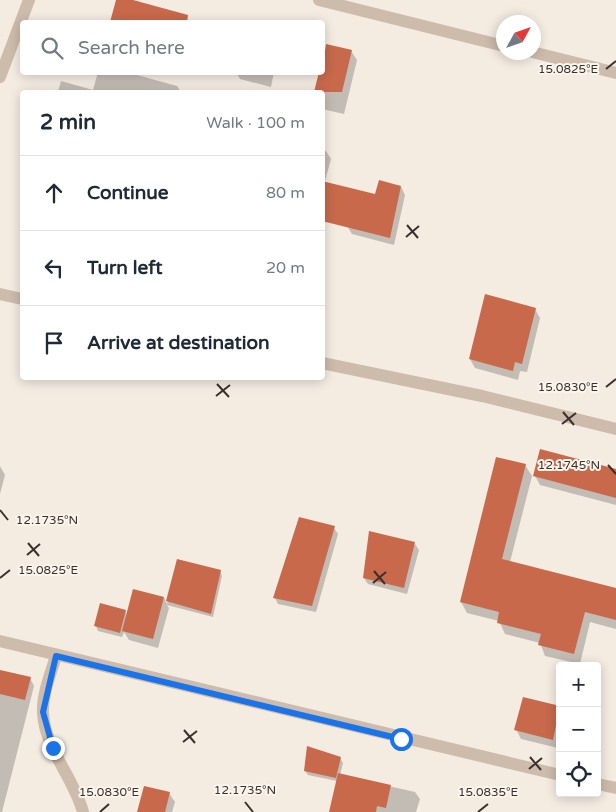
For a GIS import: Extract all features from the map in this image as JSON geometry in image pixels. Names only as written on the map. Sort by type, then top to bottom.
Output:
[{"type":"street","points":[[21,20],[29,0]]},
{"type":"street","points":[[319,0],[496,44]]},
{"type":"street","points":[[0,77],[20,24]]},
{"type":"street","points":[[541,54],[616,73]]},
{"type":"street","points":[[0,294],[20,299]]},
{"type":"street","points":[[325,363],[482,396],[616,429]]},
{"type":"street","points":[[0,641],[56,656],[556,774]]},
{"type":"street","points":[[56,656],[43,712],[53,748],[78,794],[83,812]]},
{"type":"street","points":[[601,785],[616,788]]},
{"type":"building","points":[[116,0],[133,0],[188,15],[187,20],[111,20]]},
{"type":"building","points":[[326,44],[352,50],[342,92],[314,90],[318,75],[325,75]]},
{"type":"building","points":[[379,180],[401,186],[390,238],[325,222],[325,182],[375,194]]},
{"type":"building","points":[[485,294],[536,308],[522,364],[515,362],[513,371],[469,359]]},
{"type":"building","points":[[540,449],[616,469],[616,498],[533,476]]},
{"type":"building","points":[[496,457],[526,464],[502,559],[616,588],[616,620],[585,612],[574,654],[538,645],[541,634],[497,623],[499,612],[460,602]]},
{"type":"building","points":[[299,517],[335,526],[312,606],[273,598]]},
{"type":"building","points":[[369,531],[415,542],[404,588],[363,578]]},
{"type":"building","points":[[177,559],[221,570],[211,614],[166,601]]},
{"type":"building","points":[[133,589],[164,597],[153,639],[122,631]]},
{"type":"building","points":[[100,603],[126,610],[120,633],[94,626]]},
{"type":"building","points":[[0,670],[31,677],[25,700],[0,694]]},
{"type":"building","points":[[523,697],[556,705],[556,725],[553,740],[514,730]]},
{"type":"building","points":[[307,746],[341,757],[336,778],[304,771]]},
{"type":"building","points":[[338,773],[391,785],[386,808],[377,806],[376,812],[329,812]]},
{"type":"building","points":[[144,786],[170,792],[165,812],[137,812]]},
{"type":"route","points":[[53,748],[43,712],[45,694],[56,656],[401,739]]}]
